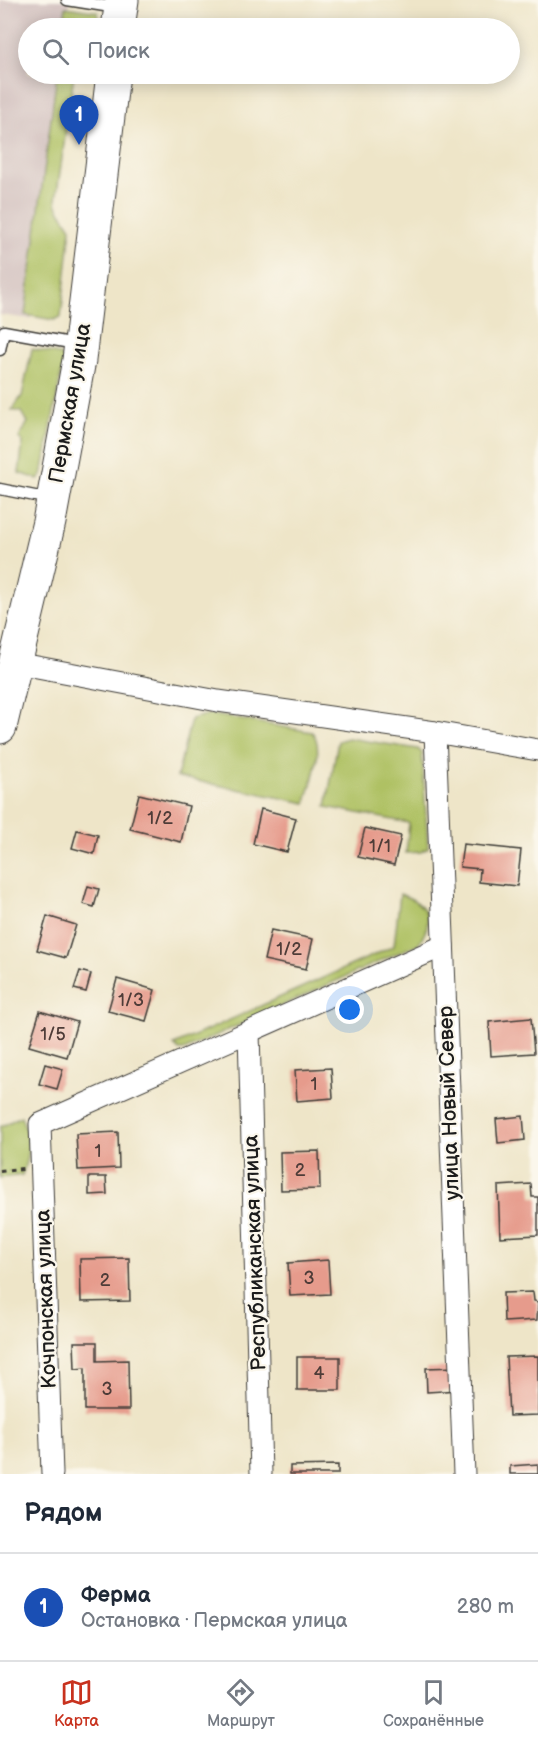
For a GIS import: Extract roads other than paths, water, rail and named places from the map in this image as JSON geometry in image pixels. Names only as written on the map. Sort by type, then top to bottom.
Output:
[{"type":"main road","name":"Пермская улица","points":[[0,727],[53,500],[81,345],[112,84]]},
{"type":"street","points":[[15,655],[218,701],[435,732],[538,750]]},
{"type":"street","name":"улица Новый Север","points":[[435,732],[464,1474]]},
{"type":"street","points":[[249,1032],[443,946]]},
{"type":"street","name":"Кочпонская улица","points":[[52,1474],[40,1124],[249,1032]]},
{"type":"street","name":"Республиканская улица","points":[[249,1032],[261,1474]]},
{"type":"lane","points":[[67,0],[115,9]]},
{"type":"lane","points":[[0,350],[4,331],[81,345]]},
{"type":"lane","points":[[0,489],[53,500]]},
{"type":"place","name":"Ферма","points":[[79,145]]}]
